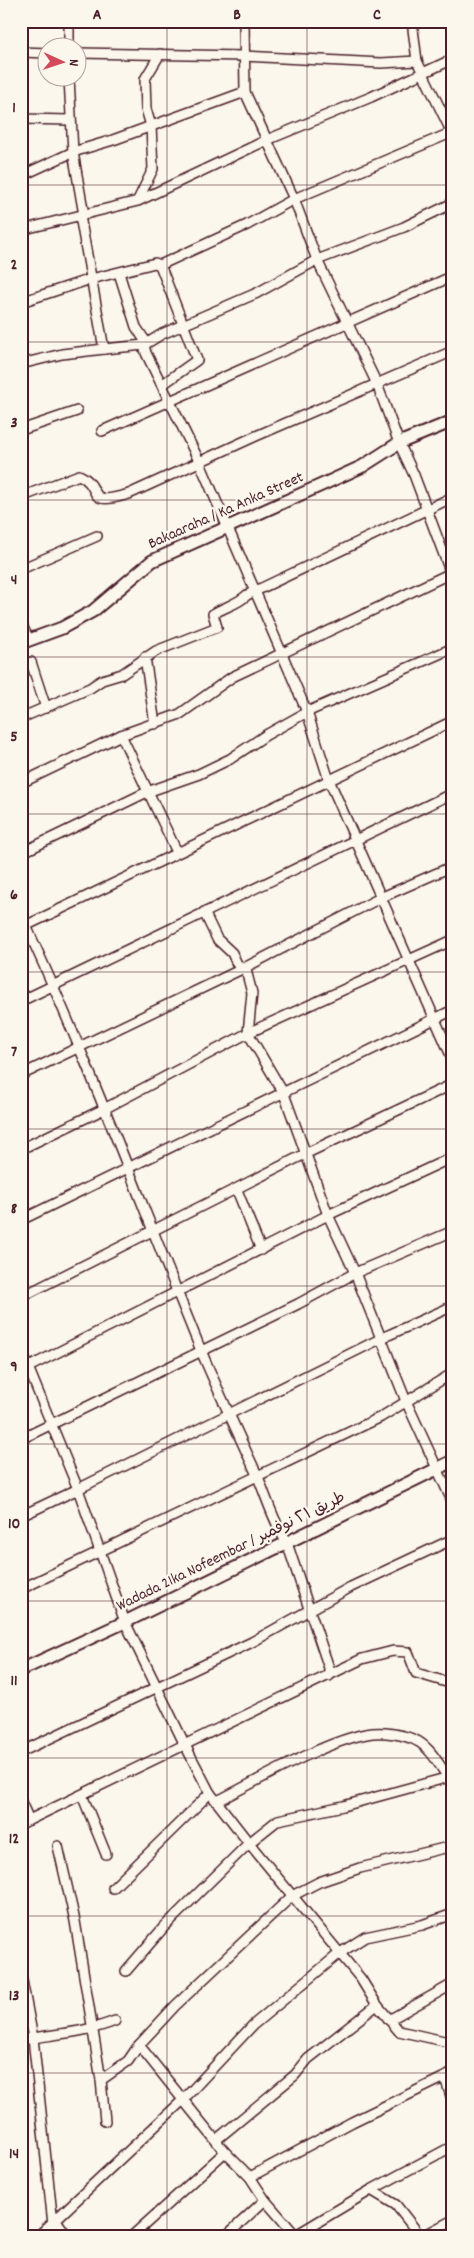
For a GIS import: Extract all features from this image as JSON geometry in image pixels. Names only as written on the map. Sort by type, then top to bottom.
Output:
[{"type":"street","points":[[69,21],[69,38]]},
{"type":"street","points":[[21,783],[121,735],[180,714],[198,704],[232,677],[452,575],[377,384],[317,260],[294,199],[245,92],[244,21]]},
{"type":"street","points":[[21,302],[92,279],[119,274],[155,263],[160,265],[247,225],[294,199],[452,133],[424,72],[417,62],[412,21]]},
{"type":"street","points":[[21,52],[38,52]]},
{"type":"street","points":[[88,53],[244,56],[381,63],[417,62]]},
{"type":"street","points":[[138,201],[153,169],[151,126],[145,101],[145,79],[160,54]]},
{"type":"street","points":[[21,230],[138,201],[267,140],[453,59]]},
{"type":"street","points":[[69,88],[73,152],[104,349]]},
{"type":"street","points":[[21,176],[73,152],[245,92]]},
{"type":"street","points":[[21,119],[70,120]]},
{"type":"street","points":[[21,364],[62,354],[145,344],[257,293],[317,260],[404,227],[453,203]]},
{"type":"street","points":[[160,265],[196,360],[162,384]]},
{"type":"street","points":[[119,274],[136,327],[169,401],[200,463],[256,592],[307,712],[329,780],[453,1060]]},
{"type":"street","points":[[102,431],[453,276]]},
{"type":"street","points":[[21,497],[79,475],[85,478],[97,496],[112,499],[144,488],[263,432],[453,351]]},
{"type":"street","points":[[21,430],[77,412]]},
{"type":"street","name":"Bakaaraha / Ka Anka Street","points":[[25,641],[62,628],[93,611],[152,561],[363,466],[399,443],[453,421]]},
{"type":"street","points":[[21,718],[90,688],[102,680],[122,674],[145,657],[217,627],[213,614],[426,507],[453,497]]},
{"type":"street","points":[[21,569],[97,536]]},
{"type":"street","points":[[21,623],[25,641]]},
{"type":"street","points":[[21,853],[147,792],[200,774],[230,759],[266,735],[307,712],[453,648]]},
{"type":"street","points":[[145,657],[155,724]]},
{"type":"street","points":[[31,662],[46,708]]},
{"type":"street","points":[[24,927],[453,721]]},
{"type":"street","points":[[121,735],[177,852]]},
{"type":"street","points":[[21,1001],[453,793]]},
{"type":"street","points":[[21,1075],[244,968],[380,898],[453,866]]},
{"type":"street","points":[[204,912],[217,939],[232,953],[237,964],[246,970],[252,993],[248,1033],[284,1094],[304,1154],[328,1215],[355,1273],[406,1401],[453,1503]]},
{"type":"street","points":[[21,915],[24,927],[53,986],[130,1168],[176,1291],[228,1416],[258,1477],[280,1531],[287,1542],[329,1676]]},
{"type":"street","points":[[21,1149],[104,1109],[248,1033],[453,940]]},
{"type":"street","points":[[21,1220],[284,1094],[453,1010]]},
{"type":"street","points":[[21,1296],[237,1190],[304,1154],[453,1084]]},
{"type":"street","points":[[25,1369],[328,1215],[453,1158]]},
{"type":"street","points":[[237,1190],[261,1250]]},
{"type":"street","points":[[21,1439],[202,1352],[355,1273],[453,1231]]},
{"type":"street","points":[[21,1516],[228,1416],[382,1338],[453,1306]]},
{"type":"street","points":[[21,1350],[25,1369],[52,1424],[78,1489],[125,1622],[184,1745],[210,1793],[340,1953],[388,2020],[399,2031],[453,2043]]},
{"type":"street","points":[[21,1589],[381,1417],[430,1389],[453,1373]]},
{"type":"street","name":"Wadada 21ka Nofeembar / طريق ٢١ نوفمبر","points":[[21,1670],[125,1622],[453,1461]]},
{"type":"street","points":[[21,1752],[156,1688],[309,1612],[351,1587],[453,1539]]},
{"type":"street","points":[[21,1802],[25,1822],[362,1659],[393,1651],[408,1652],[416,1673],[453,1684]]},
{"type":"street","points":[[126,1971],[164,1927],[249,1843],[278,1820],[343,1806],[450,1777],[433,1756],[417,1741],[389,1734],[367,1734],[336,1743],[217,1801]]},
{"type":"street","points":[[113,1888],[210,1793]]},
{"type":"street","points":[[82,1795],[106,1854]]},
{"type":"street","points":[[58,1846],[75,1921],[101,2080],[105,2121]]},
{"type":"street","points":[[101,2080],[128,2061],[139,2045],[175,2006],[292,1896],[319,1882],[360,1868],[453,1846]]},
{"type":"street","points":[[37,2237],[183,2100],[253,2024],[340,1953],[365,1937],[422,1925],[453,1914]]},
{"type":"street","points":[[21,1975],[33,2038],[54,2222],[68,2237]]},
{"type":"street","points":[[388,2020],[453,1984]]},
{"type":"street","points":[[216,2140],[295,2075],[308,2059],[377,2004]]},
{"type":"street","points":[[21,2040],[93,2030],[115,2021]]},
{"type":"street","points":[[139,2045],[225,2152],[250,2177],[264,2200],[296,2236],[371,2190],[453,2146]]},
{"type":"street","points":[[250,2177],[352,2122],[449,2076],[453,2102]]},
{"type":"street","points":[[131,2237],[225,2152]]},
{"type":"street","points":[[371,2190],[396,2205],[421,2237],[453,2220]]},
{"type":"street","points":[[225,2237],[264,2200]]}]
